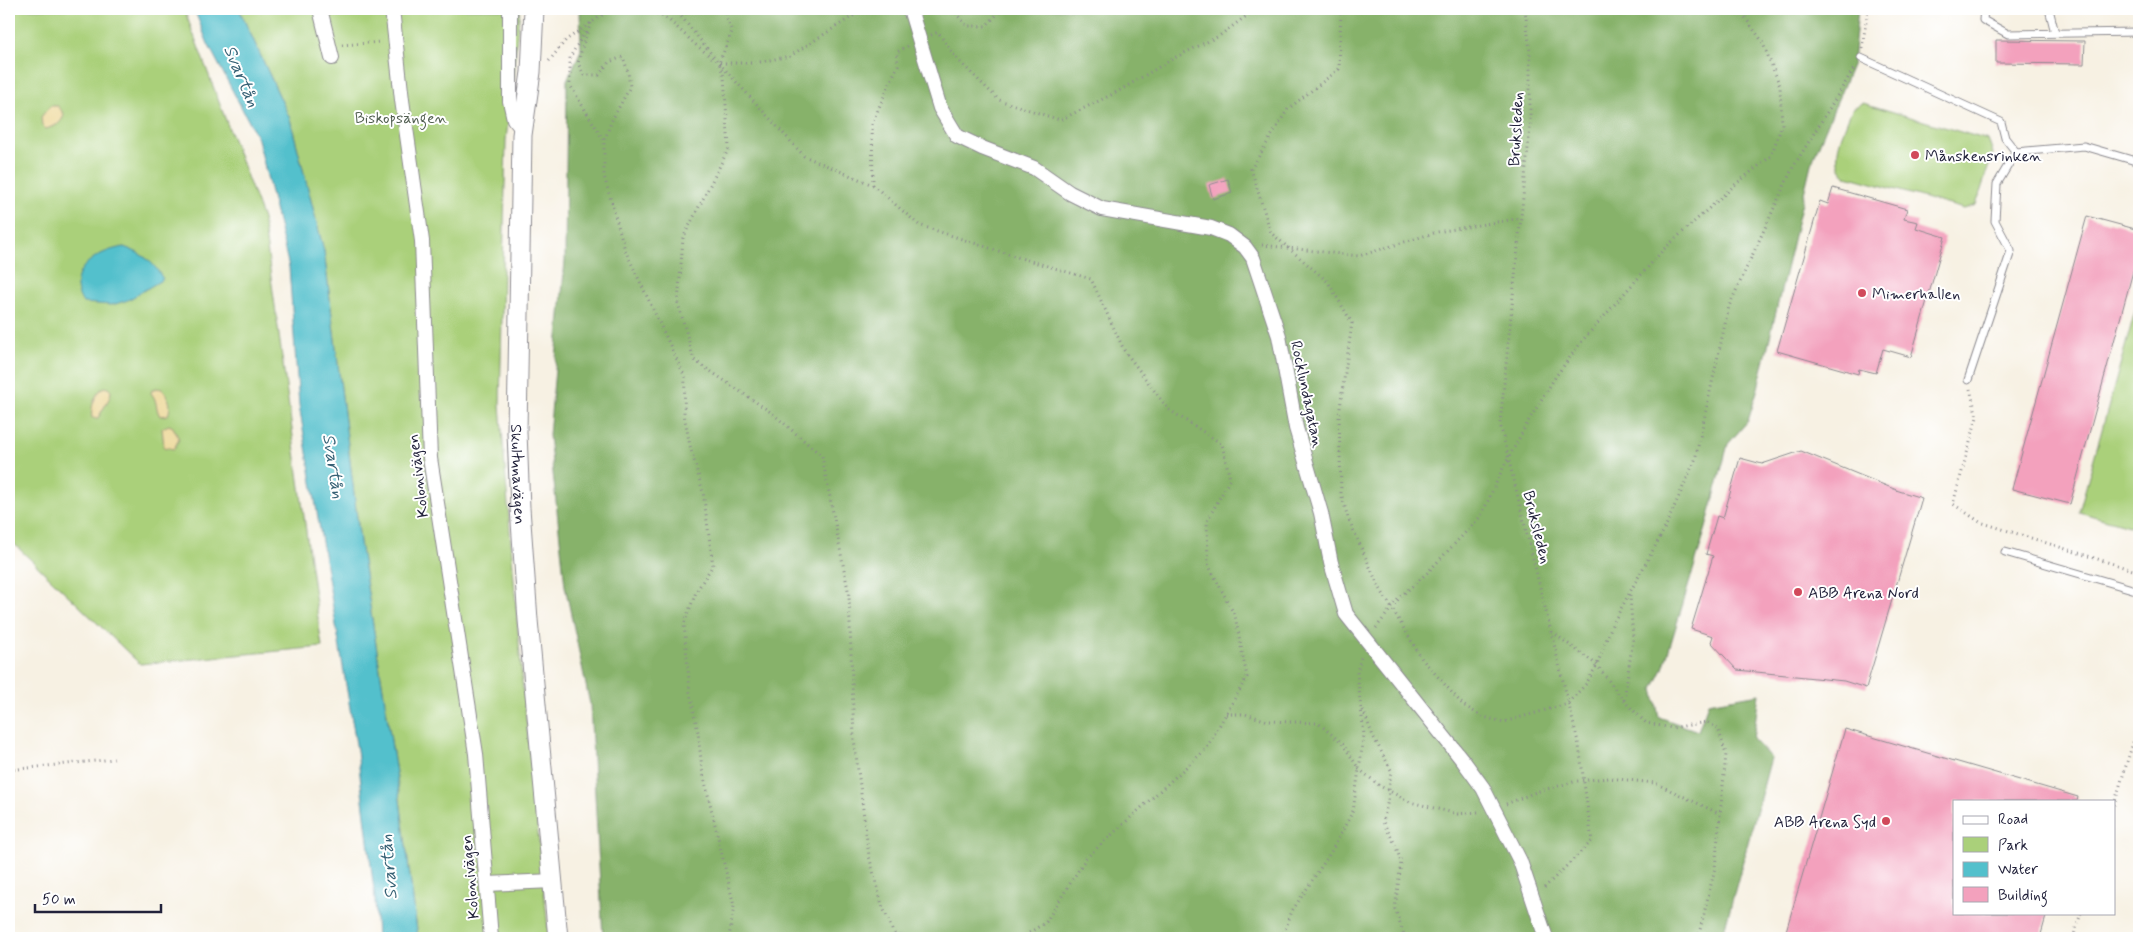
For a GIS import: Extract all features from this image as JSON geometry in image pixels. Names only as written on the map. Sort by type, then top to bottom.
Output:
[{"type":"street","points":[[320,9],[330,52]]},
{"type":"street","name":"Kolonivägen","points":[[392,9],[402,100],[422,241],[430,458],[476,754],[491,938]]},
{"type":"street","points":[[510,9],[510,100],[514,119],[523,130]]},
{"type":"street","name":"Skultunavägen","points":[[534,9],[531,72],[523,130],[517,432],[528,620],[558,938]]},
{"type":"street","name":"Rocklundagatan","points":[[910,9],[940,108],[958,136],[982,148],[1034,168],[1070,194],[1102,209],[1211,228],[1229,234],[1245,247],[1253,258],[1279,336],[1296,428],[1321,513],[1331,564],[1346,614],[1483,788],[1520,861],[1546,938]]},
{"type":"street","points":[[487,884],[553,881]]},
{"type":"lane","points":[[1984,9],[1983,20],[2008,34],[2139,32]]},
{"type":"lane","points":[[2049,9],[2055,33]]},
{"type":"lane","points":[[1861,58],[2001,122],[2005,138],[2016,152]]},
{"type":"lane","points":[[2016,152],[2084,146],[2139,162]]},
{"type":"lane","points":[[1968,380],[2011,251],[1996,221],[1998,184],[2016,152]]},
{"type":"lane","points":[[2005,552],[2139,591]]},
{"type":"path","points":[[548,56],[547,64],[566,40],[611,9],[624,9]]},
{"type":"path","points":[[648,9],[669,20],[719,63],[724,77],[729,148],[683,238],[678,303],[694,360],[772,413],[822,456],[849,595],[854,739],[869,856],[882,905],[892,932],[898,938]]},
{"type":"path","points":[[675,9],[719,63],[804,156],[873,185],[919,225],[1092,279],[1124,350],[1168,409],[1222,444],[1230,479],[1207,520],[1208,564],[1235,616],[1247,677],[1206,749],[1086,858],[1046,922],[1021,938]]},
{"type":"path","points":[[719,63],[732,32],[724,9]]},
{"type":"path","points":[[719,63],[755,63],[790,56],[864,9]]},
{"type":"path","points":[[952,9],[967,26],[986,26],[1002,9]]},
{"type":"path","points":[[873,185],[872,123],[898,65],[897,52],[938,32],[957,59],[999,100],[1060,120],[1117,92],[1174,58],[1219,36],[1256,9]]},
{"type":"path","points":[[1341,9],[1339,69],[1288,109],[1251,169],[1271,233],[1328,282],[1352,322],[1340,415],[1341,493],[1348,518],[1378,585],[1422,659],[1463,705],[1483,717],[1504,722],[1568,704],[1586,684],[1597,665],[1612,625],[1630,595],[1681,495],[1695,460],[1728,306],[1792,170],[1861,58],[1868,9]]},
{"type":"path","name":"Bruksleden","points":[[1525,9],[1530,51],[1530,128],[1500,424],[1579,746],[1592,841],[1534,898]]},
{"type":"path","points":[[1282,938],[1292,911],[1331,852],[1353,811],[1364,735],[1356,672],[1366,640],[1400,597],[1427,573],[1481,516],[1528,420],[1556,376],[1582,341],[1664,249],[1737,183],[1771,156],[1782,125],[1780,86],[1762,42],[1740,9]]},
{"type":"path","points":[[591,24],[578,63],[584,75],[600,75],[609,62],[623,57],[628,72],[630,87],[612,120],[604,141],[604,176],[625,250],[685,377],[684,414],[690,446],[703,492],[713,566],[696,592],[684,624],[704,777],[734,906],[729,938]]},
{"type":"path","points":[[591,24],[570,57],[570,84],[604,141]]},
{"type":"path","points":[[330,52],[396,41]]},
{"type":"path","points":[[1245,247],[1268,244],[1359,256],[1437,232],[1521,218]]},
{"type":"path","points":[[1968,380],[1977,418],[1952,504],[1980,522],[2139,572]]},
{"type":"path","points":[[1624,701],[1633,639],[1630,595]]},
{"type":"path","points":[[1551,632],[1597,665],[1624,701],[1646,722],[1672,728],[1707,722],[1718,728],[1726,754],[1715,868],[1698,938]]},
{"type":"path","points":[[1361,705],[1373,736],[1391,770],[1383,822],[1395,844],[1401,862],[1395,908],[1405,938]]},
{"type":"path","points":[[1226,714],[1245,714],[1268,721],[1318,723],[1342,743],[1359,769],[1389,790],[1410,802],[1458,814],[1494,808],[1536,792],[1584,780],[1609,778],[1655,783],[1720,814]]},
{"type":"path","points":[[2116,800],[2139,723]]},
{"type":"path","points":[[9,770],[114,759]]},
{"type":"path","points":[[2073,938],[2081,914]]},
{"type":"green space","points":[[9,9],[184,9],[263,219],[322,647],[140,664],[9,539]]},
{"type":"green space","name":"Biskopsängen","points":[[239,9],[520,9],[506,140],[500,405],[522,680],[549,938],[418,938],[399,792],[360,542],[324,251],[290,119]]},
{"type":"green space","points":[[580,9],[1858,9],[1853,63],[1811,164],[1758,388],[1748,421],[1728,444],[1706,528],[1663,669],[1653,689],[1659,717],[1698,731],[1708,703],[1759,694],[1753,739],[1771,758],[1722,938],[603,938],[590,704],[565,586],[549,435],[565,261],[567,80],[581,50]]},
{"type":"green space","name":"Månskensrinken","points":[[1863,103],[1988,140],[1993,153],[1976,205],[1964,209],[1847,176],[1841,170],[1838,163],[1839,146],[1850,113],[1853,108]]},
{"type":"green space","points":[[2139,297],[2139,529],[2079,512]]},
{"type":"sand","points":[[50,106],[58,106],[64,114],[60,122],[46,129],[42,126],[41,117]]},
{"type":"sand","points":[[104,387],[111,391],[110,397],[98,418],[92,418],[94,401]]},
{"type":"sand","points":[[156,388],[162,389],[168,398],[170,408],[168,415],[160,416],[158,413],[155,399],[151,393]]},
{"type":"sand","points":[[169,425],[173,427],[179,439],[174,449],[164,447],[162,428]]},
{"type":"water","name":"Svartån","points":[[194,9],[239,9],[290,119],[324,251],[360,542],[399,792],[418,938],[377,938],[375,899],[357,750],[299,405],[289,267],[258,139],[208,44]]},
{"type":"water","points":[[124,247],[137,252],[147,259],[163,279],[128,300],[112,305],[83,303],[78,292],[77,282],[80,273],[93,258],[113,249]]},
{"type":"building","points":[[1996,40],[2085,41],[2084,64],[1996,63]]},
{"type":"building","points":[[1228,179],[1232,193],[1213,199],[1209,185]]},
{"type":"building","name":"Mimerhallen","points":[[1833,188],[1907,209],[1904,219],[1918,222],[1916,228],[1945,237],[1911,357],[1883,349],[1876,373],[1859,369],[1858,374],[1777,351],[1820,201],[1828,204]]},
{"type":"building","points":[[2087,216],[2139,230],[2139,249],[2070,504],[2012,489]]},
{"type":"building","name":"ABB Arena Nord","points":[[1801,451],[1899,491],[1922,498],[1866,688],[1844,681],[1737,670],[1711,642],[1713,636],[1691,629],[1713,556],[1706,554],[1717,516],[1723,518],[1740,458],[1762,464]]},
{"type":"building","name":"ABB Arena Syd","points":[[1845,729],[2078,797],[2077,800],[1953,800],[1953,914],[2047,914],[2040,938],[1784,938]]},
{"type":"place","name":"Månskensrinken","points":[[1915,155]]},
{"type":"place","name":"Mimerhallen","points":[[1862,293]]},
{"type":"place","name":"ABB Arena Nord","points":[[1798,592]]},
{"type":"place","name":"ABB Arena Syd","points":[[1886,821]]}]
